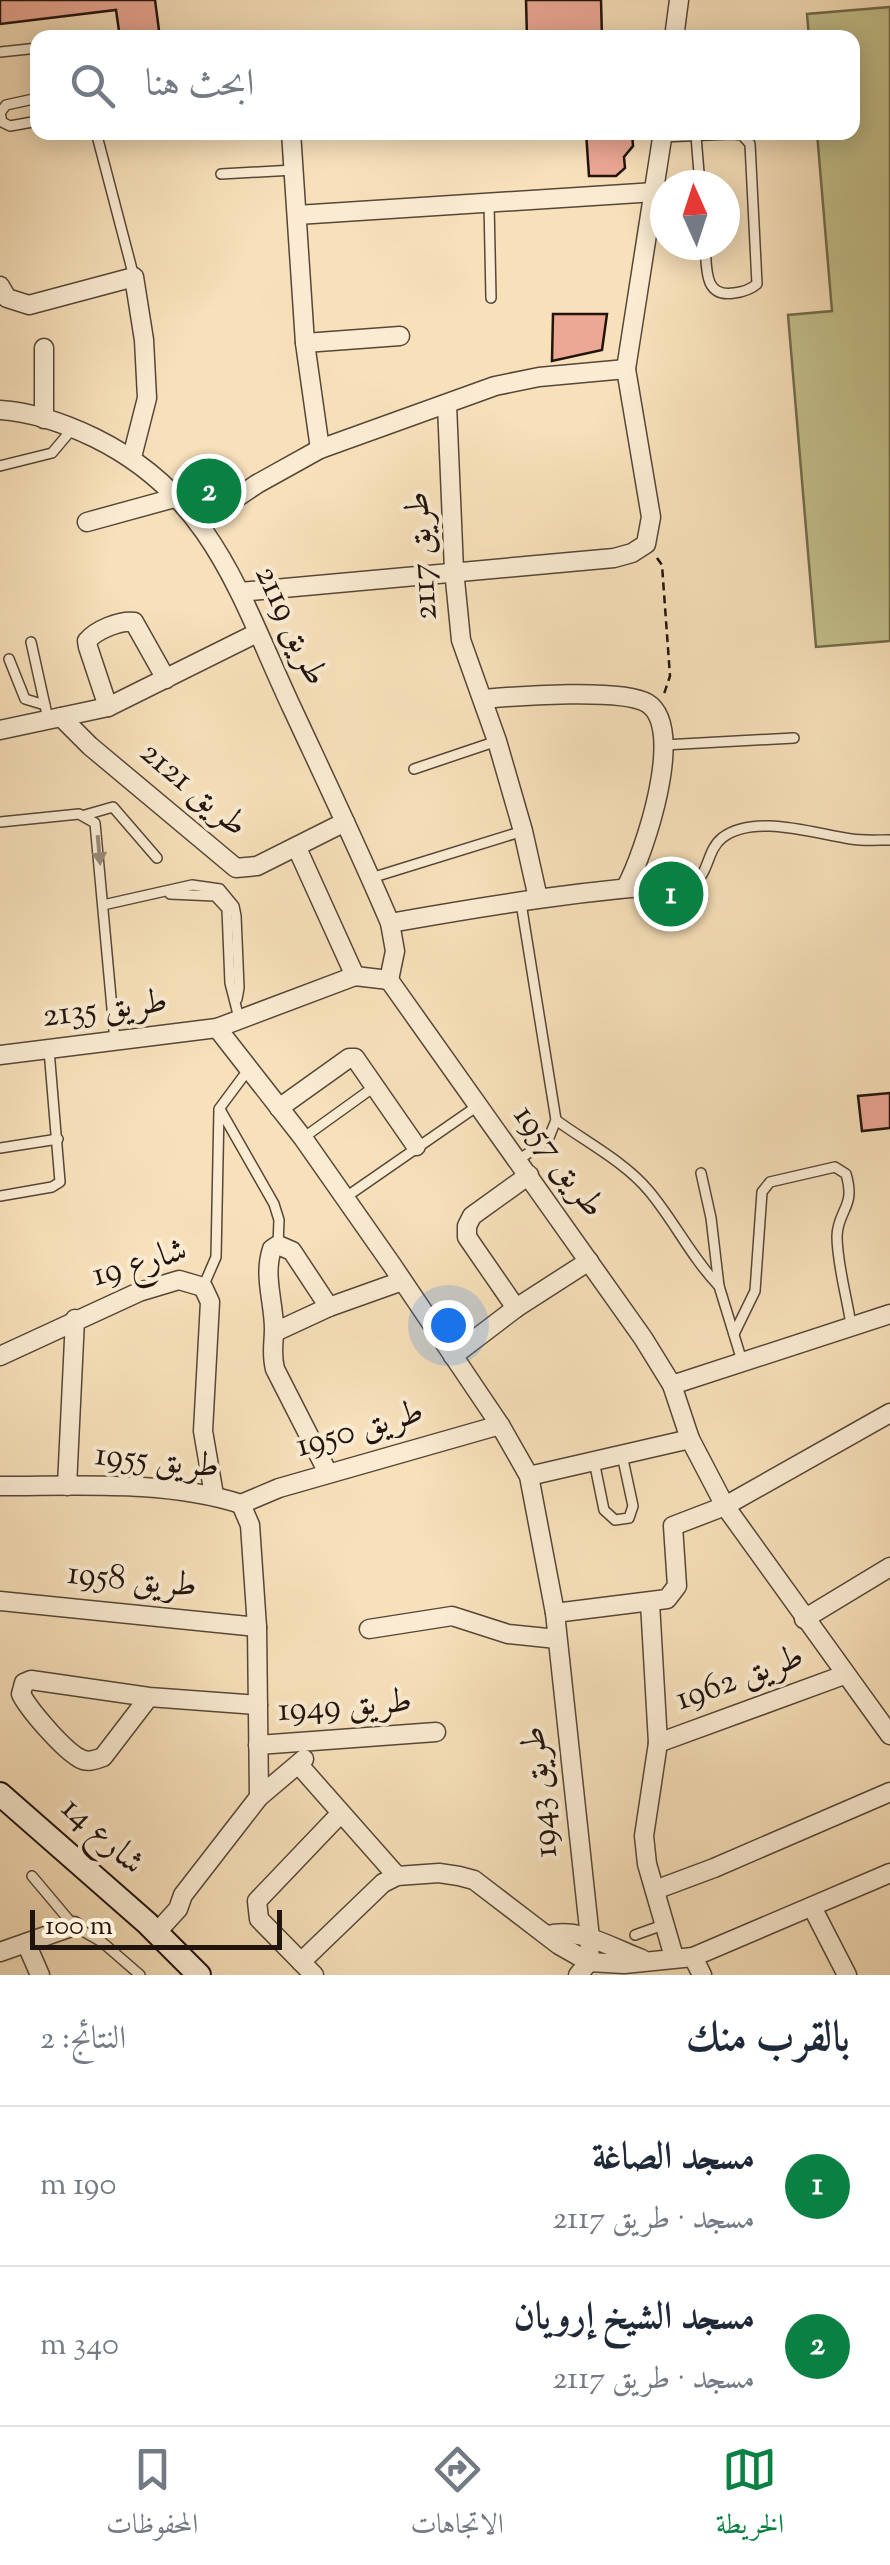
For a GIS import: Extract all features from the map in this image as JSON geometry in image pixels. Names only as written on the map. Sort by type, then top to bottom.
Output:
[{"type":"street","points":[[675,30],[679,0]]},
{"type":"street","points":[[292,140],[305,343],[320,449]]},
{"type":"street","points":[[658,170],[661,140]]},
{"type":"street","points":[[297,214],[650,192]]},
{"type":"street","points":[[240,592],[614,558],[646,544],[651,517],[626,368],[650,222]]},
{"type":"street","points":[[0,286],[6,298],[30,304],[134,277],[148,398],[132,456]]},
{"type":"street","points":[[305,343],[400,336]]},
{"type":"street","points":[[44,348],[44,419]]},
{"type":"street","points":[[199,522],[320,449],[495,386],[626,368]]},
{"type":"street","name":"طريق 2117","points":[[447,405],[454,570],[462,640],[524,832],[529,899]]},
{"type":"street","name":"طريق 2119","points":[[0,410],[74,428],[132,456],[178,497],[199,522],[240,592],[390,923],[394,951],[389,980]]},
{"type":"street","points":[[87,522],[178,497]]},
{"type":"street","points":[[108,707],[88,647],[87,640],[92,634],[126,621],[134,622],[166,679]]},
{"type":"street","points":[[0,730],[51,714],[108,707],[257,633]]},
{"type":"street","points":[[484,699],[529,695],[622,697],[641,700],[658,712],[662,772],[639,863],[626,887]]},
{"type":"street","name":"طريق 2121","points":[[51,714],[229,864],[246,868],[297,848],[345,822]]},
{"type":"street","points":[[297,848],[355,976]]},
{"type":"street","points":[[390,923],[529,899],[694,883]]},
{"type":"street","points":[[218,1028],[355,976],[389,980]]},
{"type":"street","name":"طريق 1957","points":[[389,980],[476,1106],[524,1167],[672,1385],[690,1439],[725,1506],[890,1736]]},
{"type":"street","name":"طريق 2135","points":[[0,1055],[218,1028]]},
{"type":"street","name":"طريق 1943","points":[[218,1028],[304,1138],[500,1425],[528,1476],[555,1613],[590,1938],[584,1968]]},
{"type":"street","points":[[279,1108],[349,1058],[355,1058],[416,1146]]},
{"type":"street","points":[[516,1308],[467,1237],[466,1226],[524,1167]]},
{"type":"street","points":[[328,1308],[292,1251],[278,1245],[270,1255],[268,1280],[274,1332],[270,1350],[275,1368],[328,1473]]},
{"type":"street","points":[[453,1356],[516,1308],[589,1261]]},
{"type":"street","name":"شارع 19","points":[[0,1356],[138,1292],[179,1280],[204,1287]]},
{"type":"street","points":[[274,1332],[402,1280]]},
{"type":"street","points":[[204,1287],[210,1302],[202,1431],[214,1496]]},
{"type":"street","points":[[672,1385],[890,1314]]},
{"type":"street","name":"طريق 1955","points":[[67,1486],[75,1319]]},
{"type":"street","points":[[555,1613],[667,1599],[677,1586],[673,1526],[725,1506],[890,1414]]},
{"type":"street","name":"طريق 1950","points":[[242,1504],[278,1488],[500,1425]]},
{"type":"street","points":[[528,1476],[690,1439]]},
{"type":"street","name":"طريق 1955","points":[[0,1486],[67,1486],[214,1496],[242,1504]]},
{"type":"street","name":"طريق 1949","points":[[242,1504],[250,1525],[258,1627],[258,1797]]},
{"type":"street","points":[[804,1620],[890,1567]]},
{"type":"street","name":"طريق 1958","points":[[0,1601],[258,1627]]},
{"type":"street","name":"طريق 1962","points":[[650,1603],[658,1743],[644,1820],[647,1864],[664,1925],[684,1957],[702,1975]]},
{"type":"street","points":[[370,1629],[452,1616],[508,1634],[556,1639]]},
{"type":"street","name":"طريق 1962","points":[[658,1743],[844,1675]]},
{"type":"street","points":[[149,1697],[103,1757],[92,1761],[79,1758],[29,1709],[21,1694],[24,1683],[31,1680],[149,1697],[258,1706]]},
{"type":"street","name":"طريق 1949","points":[[258,1745],[436,1732]]},
{"type":"street","points":[[152,1928],[182,1896],[258,1797],[299,1765],[317,1743]]},
{"type":"street","points":[[299,1765],[396,1876],[383,1883],[307,1968],[259,1919],[258,1900],[340,1814]]},
{"type":"street","points":[[655,1890],[890,1792]]},
{"type":"street","name":"شارع 14","points":[[3,1803],[152,1928],[199,1975]]},
{"type":"street","name":"طريق 1943","points":[[396,1876],[439,1873],[474,1880],[548,1935],[584,1968]]},
{"type":"street","points":[[584,1968],[684,1957],[890,1874]]},
{"type":"street","points":[[812,1907],[847,1975]]},
{"type":"street","points":[[0,1952],[74,1926]]},
{"type":"street","points":[[548,1935],[562,1931],[590,1938],[645,1960]]},
{"type":"street","points":[[26,1943],[40,1975]]},
{"type":"lane","points":[[0,52],[30,49]]},
{"type":"lane","points":[[30,100],[6,105],[0,112],[6,125],[30,121]]},
{"type":"lane","points":[[98,140],[134,277]]},
{"type":"lane","points":[[696,140],[699,170]]},
{"type":"lane","points":[[707,260],[708,280],[717,293],[735,293],[757,284],[750,144],[746,140]]},
{"type":"lane","points":[[221,174],[294,170]]},
{"type":"lane","points":[[490,202],[491,298]]},
{"type":"lane","points":[[0,466],[52,453],[74,428]]},
{"type":"lane","points":[[32,642],[51,714]]},
{"type":"lane","points":[[10,659],[25,700],[51,714]]},
{"type":"lane","points":[[662,745],[794,738]]},
{"type":"lane","points":[[414,769],[496,740]]},
{"type":"lane","points":[[0,822],[85,815],[112,807],[157,858]]},
{"type":"lane","points":[[85,815],[97,829],[115,1042]]},
{"type":"lane","points":[[694,883],[702,876],[716,845],[743,828],[890,840]]},
{"type":"lane","points":[[371,878],[524,832]]},
{"type":"lane","points":[[103,906],[192,885],[210,885],[228,896],[236,916],[236,999],[240,1019]]},
{"type":"lane","points":[[524,1167],[548,1140],[556,1120],[529,899]]},
{"type":"lane","points":[[0,1196],[56,1185],[61,1177],[49,1050]]},
{"type":"lane","points":[[248,1070],[219,1108],[274,1204],[279,1220],[278,1245]]},
{"type":"lane","points":[[304,1138],[376,1086]]},
{"type":"lane","points":[[343,1198],[476,1106]]},
{"type":"lane","name":"شارع 19","points":[[204,1287],[216,1256],[219,1108]]},
{"type":"lane","points":[[556,1120],[633,1175],[656,1201],[701,1268],[719,1286]]},
{"type":"lane","points":[[0,1148],[58,1139]]},
{"type":"lane","points":[[734,1334],[755,1291],[765,1186],[835,1167],[846,1174],[850,1189],[850,1204],[837,1234],[851,1325]]},
{"type":"lane","points":[[700,1173],[726,1318],[742,1361]]},
{"type":"lane","points":[[594,1461],[609,1517],[629,1518],[632,1506],[622,1455]]},
{"type":"lane","points":[[32,1876],[74,1926],[102,1942],[140,1975]]},
{"type":"lane","points":[[635,1935],[664,1925]]},
{"type":"path","points":[[646,544],[662,565],[670,676],[658,712]]},
{"type":"shaded area","points":[[890,7],[890,641],[816,647],[788,315],[832,311],[818,140],[860,140],[860,30],[808,30],[807,14]]},
{"type":"building","points":[[0,0],[155,0],[159,30],[119,30],[116,10],[0,24]]},
{"type":"building","points":[[526,0],[601,0],[602,30],[527,30]]},
{"type":"building","points":[[587,140],[633,140],[633,146],[624,157],[625,168],[616,176],[589,176]]},
{"type":"building","points":[[553,314],[607,314],[602,350],[552,361]]},
{"type":"building","points":[[890,1093],[890,1128],[862,1131],[858,1096]]},
{"type":"place","name":"مسجد الشيخ إرويان","points":[[209,491]]},
{"type":"place","name":"مسجد الصاغة","points":[[671,894]]}]
